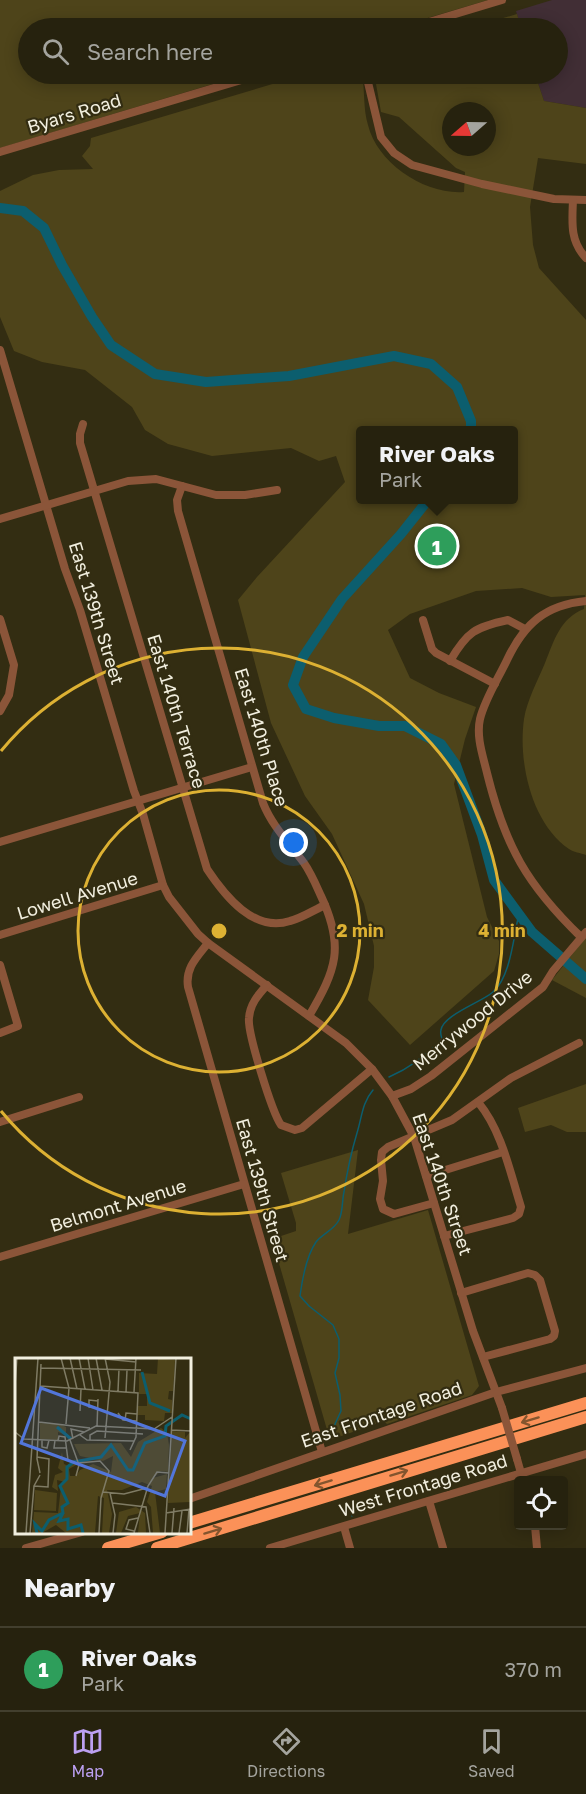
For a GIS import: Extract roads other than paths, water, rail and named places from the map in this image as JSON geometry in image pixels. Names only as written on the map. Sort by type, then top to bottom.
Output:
[{"type":"highway","points":[[190,1523],[586,1403]]},
{"type":"highway","points":[[157,1548],[586,1417]]},
{"type":"highway","points":[[108,1548],[159,1533]]},
{"type":"street","points":[[442,18],[502,0]]},
{"type":"street","name":"Byars Road","points":[[0,152],[228,84]]},
{"type":"street","points":[[368,84],[381,137],[394,153],[412,165],[482,184],[555,199],[586,200]]},
{"type":"street","points":[[573,200],[574,238],[586,258]]},
{"type":"street","name":"East 139th Street","points":[[0,350],[163,885]]},
{"type":"street","name":"East 140th Terrace","points":[[83,424],[80,443],[207,869],[234,904],[256,918],[278,924],[291,921],[325,905]]},
{"type":"street","points":[[0,519],[94,490],[143,479],[156,479],[216,495],[245,495],[277,490]]},
{"type":"street","name":"East 140th Place","points":[[182,486],[177,500],[178,511],[266,812],[307,866],[334,931],[334,960],[327,986],[309,1016]]},
{"type":"street","points":[[583,935],[557,914],[527,876],[507,836],[495,804],[479,739],[480,720],[495,684],[525,628],[544,613],[571,602],[586,601]]},
{"type":"street","points":[[0,620],[3,641],[14,665],[9,695],[0,711]]},
{"type":"street","points":[[423,620],[432,649],[495,684]]},
{"type":"street","points":[[450,661],[460,643],[477,629],[508,620],[525,628]]},
{"type":"street","points":[[0,842],[252,767]]},
{"type":"street","name":"Lowell Avenue","points":[[0,935],[163,885]]},
{"type":"street","name":"East 140th Street","points":[[163,885],[178,911],[208,943],[346,1043],[372,1070],[392,1096],[414,1137],[461,1293],[502,1408],[522,1476]]},
{"type":"street","name":"Merrywood Drive","points":[[392,1096],[411,1089],[431,1076],[543,987],[553,971],[583,935]]},
{"type":"street","name":"East 139th Street","points":[[208,943],[191,965],[186,978],[322,1452]]},
{"type":"street","points":[[0,965],[18,1026],[0,1033]]},
{"type":"street","points":[[267,985],[251,1007],[249,1024],[273,1112],[281,1125],[288,1129],[302,1128],[372,1070]]},
{"type":"street","points":[[434,1203],[394,1214],[387,1212],[381,1204],[382,1152],[388,1147],[452,1120],[511,1078],[579,1043]]},
{"type":"street","points":[[0,1122],[80,1097]]},
{"type":"street","points":[[444,1236],[513,1218],[520,1211],[521,1207],[493,1125],[478,1102]]},
{"type":"street","points":[[426,1176],[503,1152]]},
{"type":"street","name":"Belmont Avenue","points":[[0,1257],[244,1184]]},
{"type":"street","points":[[461,1293],[528,1274],[540,1280],[555,1333],[550,1338],[483,1357]]},
{"type":"street","name":"East Frontage Road","points":[[190,1499],[496,1392],[586,1368]]},
{"type":"street","name":"West Frontage Road","points":[[525,1476],[586,1454]]},
{"type":"street","name":"West Frontage Road","points":[[270,1548],[429,1501],[514,1479]]},
{"type":"street","points":[[429,1501],[443,1548]]},
{"type":"street","points":[[344,1527],[351,1548]]},
{"type":"street","points":[[535,1530],[537,1548]]},
{"type":"street","points":[[26,1548],[78,1533]]},
{"type":"waterway","points":[[0,208],[23,211],[44,228],[62,265],[111,345],[155,374],[206,382],[289,376],[394,356],[431,364],[457,387],[471,426]]},
{"type":"waterway","points":[[425,504],[342,599],[303,657],[293,685],[306,709],[334,718],[379,726],[405,726],[441,744],[456,765],[482,835],[494,880],[532,932],[586,979]]},
{"type":"waterway","points":[[389,1077],[411,1066],[436,1045],[442,1039],[441,1030],[448,1019],[488,996],[499,985],[508,967],[519,914]]},
{"type":"waterway","points":[[335,1436],[335,1424],[341,1411],[335,1373],[339,1358],[339,1339],[333,1325],[300,1296],[305,1268],[313,1247],[334,1227],[340,1217],[346,1177],[364,1105],[373,1090]]},
{"type":"waterway","points":[[350,1505],[352,1516]]},
{"type":"place","name":"River Oaks","points":[[437,546]]}]
